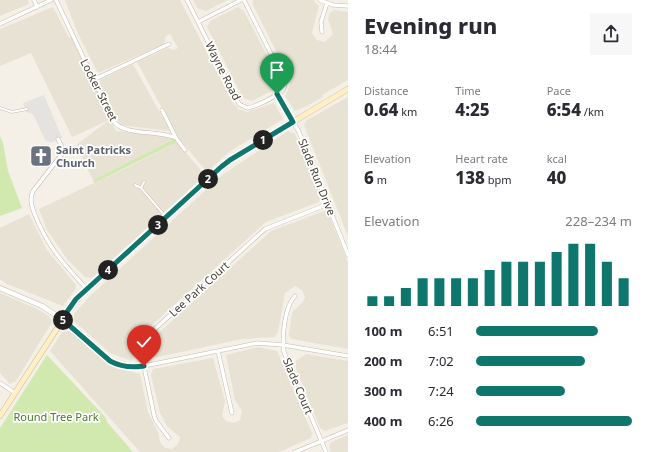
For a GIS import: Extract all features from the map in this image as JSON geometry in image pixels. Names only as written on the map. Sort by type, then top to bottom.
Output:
[{"type":"main road","points":[[0,416],[76,299],[230,160],[348,90]]},
{"type":"street","points":[[34,0],[37,7]]},
{"type":"street","points":[[0,24],[51,0]]},
{"type":"street","name":"Locker Street","points":[[56,0],[93,80],[116,125],[132,131],[166,134],[176,138]]},
{"type":"street","name":"Wayne Road","points":[[186,0],[239,104],[249,108],[277,94]]},
{"type":"street","points":[[198,22],[241,0]]},
{"type":"street","points":[[244,0],[285,80],[284,89],[277,94]]},
{"type":"street","points":[[320,0],[327,3],[348,6]]},
{"type":"street","points":[[322,32],[321,22],[327,3]]},
{"type":"street","points":[[93,80],[169,44]]},
{"type":"street","name":"Slade Run Drive","points":[[277,94],[299,132],[348,255]]},
{"type":"street","points":[[162,110],[176,138],[185,150]]},
{"type":"street","points":[[58,139],[62,147],[62,154],[33,192],[31,204],[49,245],[56,255],[87,289]]},
{"type":"street","name":"Lee Park Court","points":[[169,438],[154,415],[141,348],[146,337],[265,229],[328,204]]},
{"type":"street","points":[[0,288],[42,306],[62,319],[110,361],[130,367],[144,366],[257,343],[283,345],[348,356]]},
{"type":"street","name":"Slade Court","points":[[295,296],[288,308],[283,345],[287,360],[326,452]]},
{"type":"street","points":[[218,351],[232,413]]},
{"type":"street","points":[[0,383],[15,393]]},
{"type":"street","points":[[295,452],[348,430]]},
{"type":"lane","points":[[0,108],[12,112],[27,109]]},
{"type":"lane","points":[[141,188],[144,182]]},
{"type":"lane","points":[[135,184],[141,188],[166,217]]},
{"type":"shaded area","points":[[0,0],[28,0],[29,4],[0,16]]},
{"type":"shaded area","points":[[65,0],[180,0],[232,101],[238,109],[247,112],[274,103],[283,119],[229,152],[207,172],[177,136],[137,62],[168,48],[174,50],[178,48],[170,34],[166,36],[164,44],[98,73],[78,34]]},
{"type":"shaded area","points":[[193,0],[228,0],[206,11],[197,8]]},
{"type":"shaded area","points":[[253,0],[313,0],[319,6],[312,33],[317,40],[325,42],[333,34],[328,19],[330,13],[334,10],[348,12],[348,80],[322,95],[323,97],[295,111],[285,96],[290,85],[289,77],[253,5]]},
{"type":"shaded area","points":[[53,7],[69,38],[71,37],[116,131],[173,136],[174,139],[93,180],[76,145],[109,120],[72,137],[31,53],[0,66],[0,29]]},
{"type":"shaded area","points":[[238,7],[244,11],[280,81],[277,88],[252,101],[243,98],[207,27],[210,21]]},
{"type":"shaded area","points":[[133,64],[170,131],[120,125],[99,88],[100,80]]},
{"type":"shaded area","points":[[44,95],[62,138],[51,143],[45,140],[33,114],[26,112],[23,103]]},
{"type":"shaded area","points":[[348,97],[348,236],[304,125],[307,120]]},
{"type":"shaded area","points":[[288,131],[295,134],[321,196],[319,202],[266,222],[142,334],[137,343],[135,357],[132,361],[110,353],[74,321],[74,314],[89,297],[222,175]]},
{"type":"shaded area","points":[[177,142],[205,175],[92,278],[85,277],[67,259],[47,230],[39,209]]},
{"type":"shaded area","points":[[324,211],[329,215],[348,263],[348,349],[291,339],[289,335],[292,312],[302,303],[305,297],[302,290],[295,286],[285,293],[278,332],[275,337],[242,339],[153,358],[148,356],[146,352],[151,340],[271,231]]},
{"type":"shaded area","points":[[29,214],[47,250],[76,285],[75,290],[63,306],[7,284],[0,279],[0,228]]},
{"type":"shaded area","points":[[0,293],[35,308],[49,316],[52,322],[16,381],[10,384],[0,373]]},
{"type":"shaded area","points":[[70,331],[113,367],[140,374],[148,412],[158,432],[160,442],[165,448],[172,449],[178,444],[180,437],[167,426],[160,413],[151,375],[153,369],[213,358],[225,401],[222,416],[226,421],[234,423],[240,420],[242,411],[235,400],[226,355],[258,347],[277,351],[312,433],[311,438],[279,452],[140,452],[50,351],[62,332]]},
{"type":"shaded area","points":[[306,354],[348,361],[348,423],[325,431],[320,428],[296,369],[296,361]]},
{"type":"shaded area","points":[[348,435],[348,452],[331,452],[329,448],[331,442]]},
{"type":"green space","points":[[0,136],[3,143],[8,171],[22,208],[0,216]]},
{"type":"green space","points":[[174,139],[177,142],[94,183],[93,180]]},
{"type":"green space","name":"Round Tree Park","points":[[47,355],[106,418],[107,422],[133,452],[0,452],[0,428]]},
{"type":"place","name":"Saint Patricks Church","points":[[41,156]]},
{"type":"route","points":[[144,366],[123,366],[110,361],[62,319],[76,299],[221,167],[293,122],[277,94]]}]
